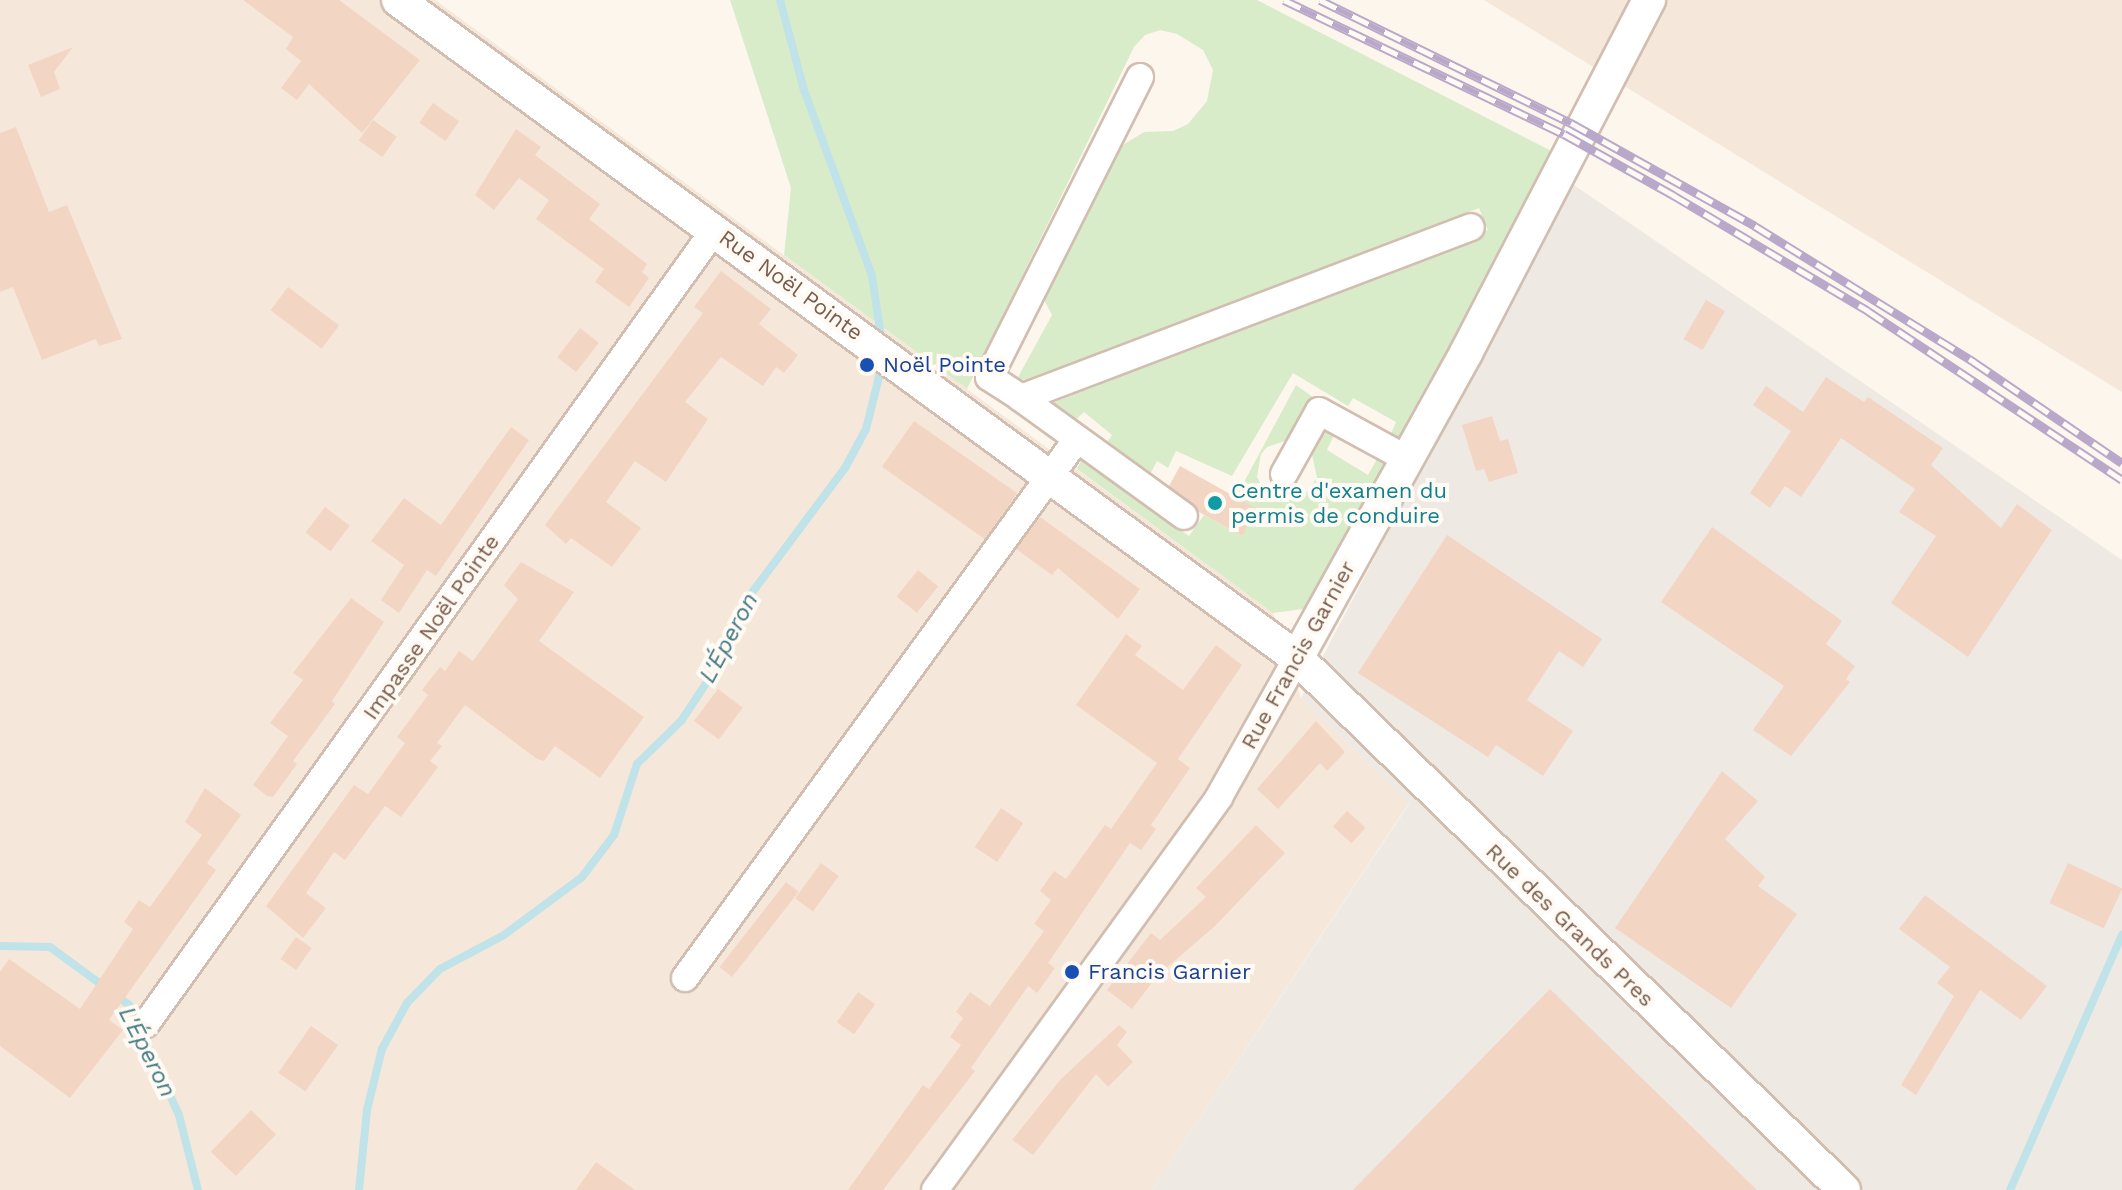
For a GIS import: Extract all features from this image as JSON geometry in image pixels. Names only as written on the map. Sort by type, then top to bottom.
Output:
[{"type":"street","name":"Rue Noël Pointe","points":[[398,0],[1050,474],[1297,658]]},
{"type":"street","name":"Rue Francis Garnier","points":[[935,1190],[1219,797],[1407,459],[1649,0]]},
{"type":"street","points":[[1140,77],[989,377],[1184,516]]},
{"type":"street","points":[[1021,398],[1471,227]]},
{"type":"street","name":"Impasse Noël Pointe","points":[[146,1024],[715,229]]},
{"type":"street","points":[[1284,474],[1319,411],[1407,459]]},
{"type":"street","points":[[685,978],[1077,439]]},
{"type":"street","name":"Rue des Grands Pres","points":[[1297,658],[1844,1190]]},
{"type":"shaded area","points":[[0,0],[435,0],[1273,613],[1301,698],[1409,803],[1152,1190],[0,1190]]},
{"type":"shaded area","points":[[1484,0],[2122,0],[2122,392]]},
{"type":"shaded area","points":[[1571,183],[2122,560],[2122,1190],[1152,1190],[1409,804],[1301,698]]},
{"type":"green space","points":[[730,0],[1257,0],[1555,153],[1400,440],[1390,436],[1396,422],[1353,398],[1348,406],[1293,373],[1232,476],[1176,451],[1168,468],[1157,461],[1146,482],[1102,450],[1112,435],[1084,412],[1069,426],[1040,408],[1488,230],[1479,208],[1031,380],[1017,379],[1052,315],[1043,298],[1118,148],[1144,132],[1173,131],[1188,124],[1207,101],[1213,70],[1203,50],[1177,34],[1160,30],[1145,35],[1134,47],[967,389],[784,255],[791,188]]},
{"type":"green space","points":[[1296,385],[1317,400],[1296,437],[1267,447],[1261,454],[1257,477],[1264,490],[1289,500],[1305,494],[1317,478],[1311,450],[1323,425],[1336,431],[1327,450],[1368,475],[1377,459],[1386,465],[1310,608],[1273,613],[1077,469],[1081,460],[1189,536],[1204,515],[1242,536],[1236,497]]},
{"type":"building","points":[[243,0],[339,0],[420,60],[362,133],[309,84],[297,100],[281,88],[301,61],[286,49],[293,37]]},
{"type":"building","points":[[73,47],[54,72],[60,89],[41,97],[28,65]]},
{"type":"building","points":[[433,103],[459,121],[445,141],[419,123]]},
{"type":"building","points":[[373,120],[397,137],[382,157],[359,140]]},
{"type":"building","points":[[16,127],[49,212],[67,205],[122,339],[99,346],[96,339],[42,360],[13,287],[0,292],[0,133]]},
{"type":"building","points":[[516,129],[541,147],[535,155],[600,204],[589,219],[647,264],[642,272],[649,278],[629,307],[595,282],[604,269],[536,219],[549,200],[519,178],[494,210],[475,195]]},
{"type":"building","points":[[721,271],[771,309],[759,324],[798,355],[784,373],[776,367],[763,386],[721,357],[685,402],[708,419],[666,482],[635,461],[606,502],[641,528],[612,567],[571,538],[566,544],[545,525],[703,313],[694,307]]},
{"type":"building","points":[[288,287],[339,326],[322,349],[271,310]]},
{"type":"building","points":[[1706,300],[1725,311],[1703,350],[1684,339]]},
{"type":"building","points":[[580,328],[599,343],[576,372],[557,357]]},
{"type":"building","points":[[1826,377],[1864,402],[1868,397],[1943,448],[1931,465],[2001,528],[2017,504],[2052,530],[1968,657],[1891,603],[1936,536],[1899,512],[1915,489],[1841,438],[1801,497],[1785,486],[1770,508],[1750,493],[1791,431],[1753,405],[1766,386],[1803,412]]},
{"type":"building","points":[[1492,416],[1500,441],[1508,439],[1518,473],[1489,482],[1484,469],[1476,471],[1462,425]]},
{"type":"building","points":[[914,421],[1017,493],[985,539],[882,467]]},
{"type":"building","points":[[511,427],[529,440],[436,576],[427,570],[399,613],[381,600],[404,565],[371,541],[404,498],[441,525]]},
{"type":"building","name":"Centre d'examen du permis de conduire","points":[[1180,466],[1257,509],[1242,536],[1199,512],[1169,486]]},
{"type":"building","points":[[325,507],[350,526],[330,551],[306,533]]},
{"type":"building","points":[[1040,517],[1140,589],[1118,619],[1058,568],[1052,575],[1016,549]]},
{"type":"building","points":[[1712,527],[1842,621],[1826,644],[1855,666],[1846,679],[1850,682],[1791,756],[1753,730],[1784,686],[1661,602]]},
{"type":"building","points":[[1447,535],[1602,639],[1583,667],[1559,651],[1527,700],[1573,731],[1543,776],[1496,745],[1488,757],[1358,673]]},
{"type":"building","points":[[521,562],[574,592],[539,641],[644,717],[600,778],[555,746],[544,761],[537,759],[465,705],[437,743],[442,746],[430,761],[438,767],[401,817],[385,806],[345,860],[334,852],[306,893],[326,908],[303,938],[266,906],[354,785],[368,794],[405,743],[397,737],[428,695],[422,690],[440,667],[445,671],[459,651],[473,661],[518,599],[504,585]]},
{"type":"building","points":[[918,570],[938,586],[917,613],[897,596]]},
{"type":"building","points":[[351,598],[384,622],[332,701],[335,704],[293,761],[297,764],[273,797],[267,796],[253,785],[288,736],[270,723],[303,680],[293,673]]},
{"type":"building","points":[[1126,634],[1142,646],[1135,655],[1183,690],[1216,645],[1242,665],[1178,759],[1190,768],[1151,825],[1156,829],[1141,850],[1130,843],[1048,963],[1055,968],[1037,993],[1028,986],[971,1068],[975,1071],[883,1190],[848,1190],[923,1085],[929,1089],[961,1045],[950,1037],[963,1018],[956,1012],[970,992],[990,1006],[1044,931],[1034,924],[1051,900],[1040,891],[1054,871],[1066,879],[1105,825],[1111,829],[1157,763],[1076,705]]},
{"type":"building","points":[[718,689],[743,708],[719,740],[694,721]]},
{"type":"building","points":[[1316,721],[1345,752],[1327,771],[1320,763],[1278,809],[1257,789]]},
{"type":"building","points":[[1722,771],[1758,801],[1725,839],[1765,877],[1758,886],[1797,914],[1731,1008],[1615,928]]},
{"type":"building","points":[[205,788],[241,815],[207,863],[216,870],[109,1020],[123,1030],[70,1098],[0,1046],[0,972],[9,959],[80,1009],[133,929],[124,922],[139,900],[150,907],[202,835],[185,822]]},
{"type":"building","points":[[1001,808],[1023,823],[997,862],[975,847]]},
{"type":"building","points":[[1347,811],[1366,828],[1352,843],[1333,827]]},
{"type":"building","points":[[1256,825],[1285,853],[1215,926],[1157,976],[1132,1009],[1107,990],[1151,933],[1160,940],[1206,897],[1196,888]]},
{"type":"building","points":[[821,863],[839,876],[813,912],[795,899]]},
{"type":"building","points":[[2068,863],[2122,888],[2104,928],[2049,903]]},
{"type":"building","points":[[786,882],[799,892],[732,977],[720,967]]},
{"type":"building","points":[[1925,895],[2047,986],[2021,1020],[1980,990],[1916,1095],[1901,1085],[1954,996],[1937,983],[1950,967],[1899,929]]},
{"type":"building","points":[[296,937],[312,948],[296,970],[281,959]]},
{"type":"building","points":[[1550,989],[1757,1190],[1353,1190]]},
{"type":"building","points":[[858,992],[875,1004],[854,1034],[837,1022]]},
{"type":"building","points":[[1119,1025],[1127,1032],[1117,1045],[1133,1062],[1108,1087],[1096,1074],[1033,1155],[1012,1140],[1061,1079]]},
{"type":"building","points":[[311,1026],[338,1045],[305,1092],[278,1073]]},
{"type":"building","points":[[251,1110],[276,1134],[236,1176],[211,1152]]},
{"type":"building","points":[[596,1162],[635,1190],[576,1190]]},
{"type":"waterway","name":"L'Éperon","points":[[780,0],[804,90],[872,276],[882,344]]},
{"type":"waterway","name":"L'Éperon","points":[[359,1190],[367,1110],[382,1049],[407,1003],[440,969],[504,935],[582,877],[614,835],[637,764],[681,721],[711,676],[748,598],[845,468],[866,429],[882,365]]},
{"type":"waterway","points":[[2010,1190],[2122,935]]},
{"type":"waterway","name":"L'Éperon","points":[[0,946],[50,947],[106,988]]},
{"type":"waterway","name":"L'Éperon","points":[[117,996],[129,1005],[179,1115],[198,1190]]},
{"type":"railway","points":[[1284,0],[1564,134],[1673,195],[1868,311],[2122,480]]},
{"type":"railway","points":[[1320,0],[1571,123],[1755,226],[1974,362],[2122,463]]},
{"type":"place","name":"Noël Pointe","points":[[867,365]]},
{"type":"place","name":"Centre d'examen du permis de conduire","points":[[1215,503]]},
{"type":"place","name":"Francis Garnier","points":[[1072,972]]}]
